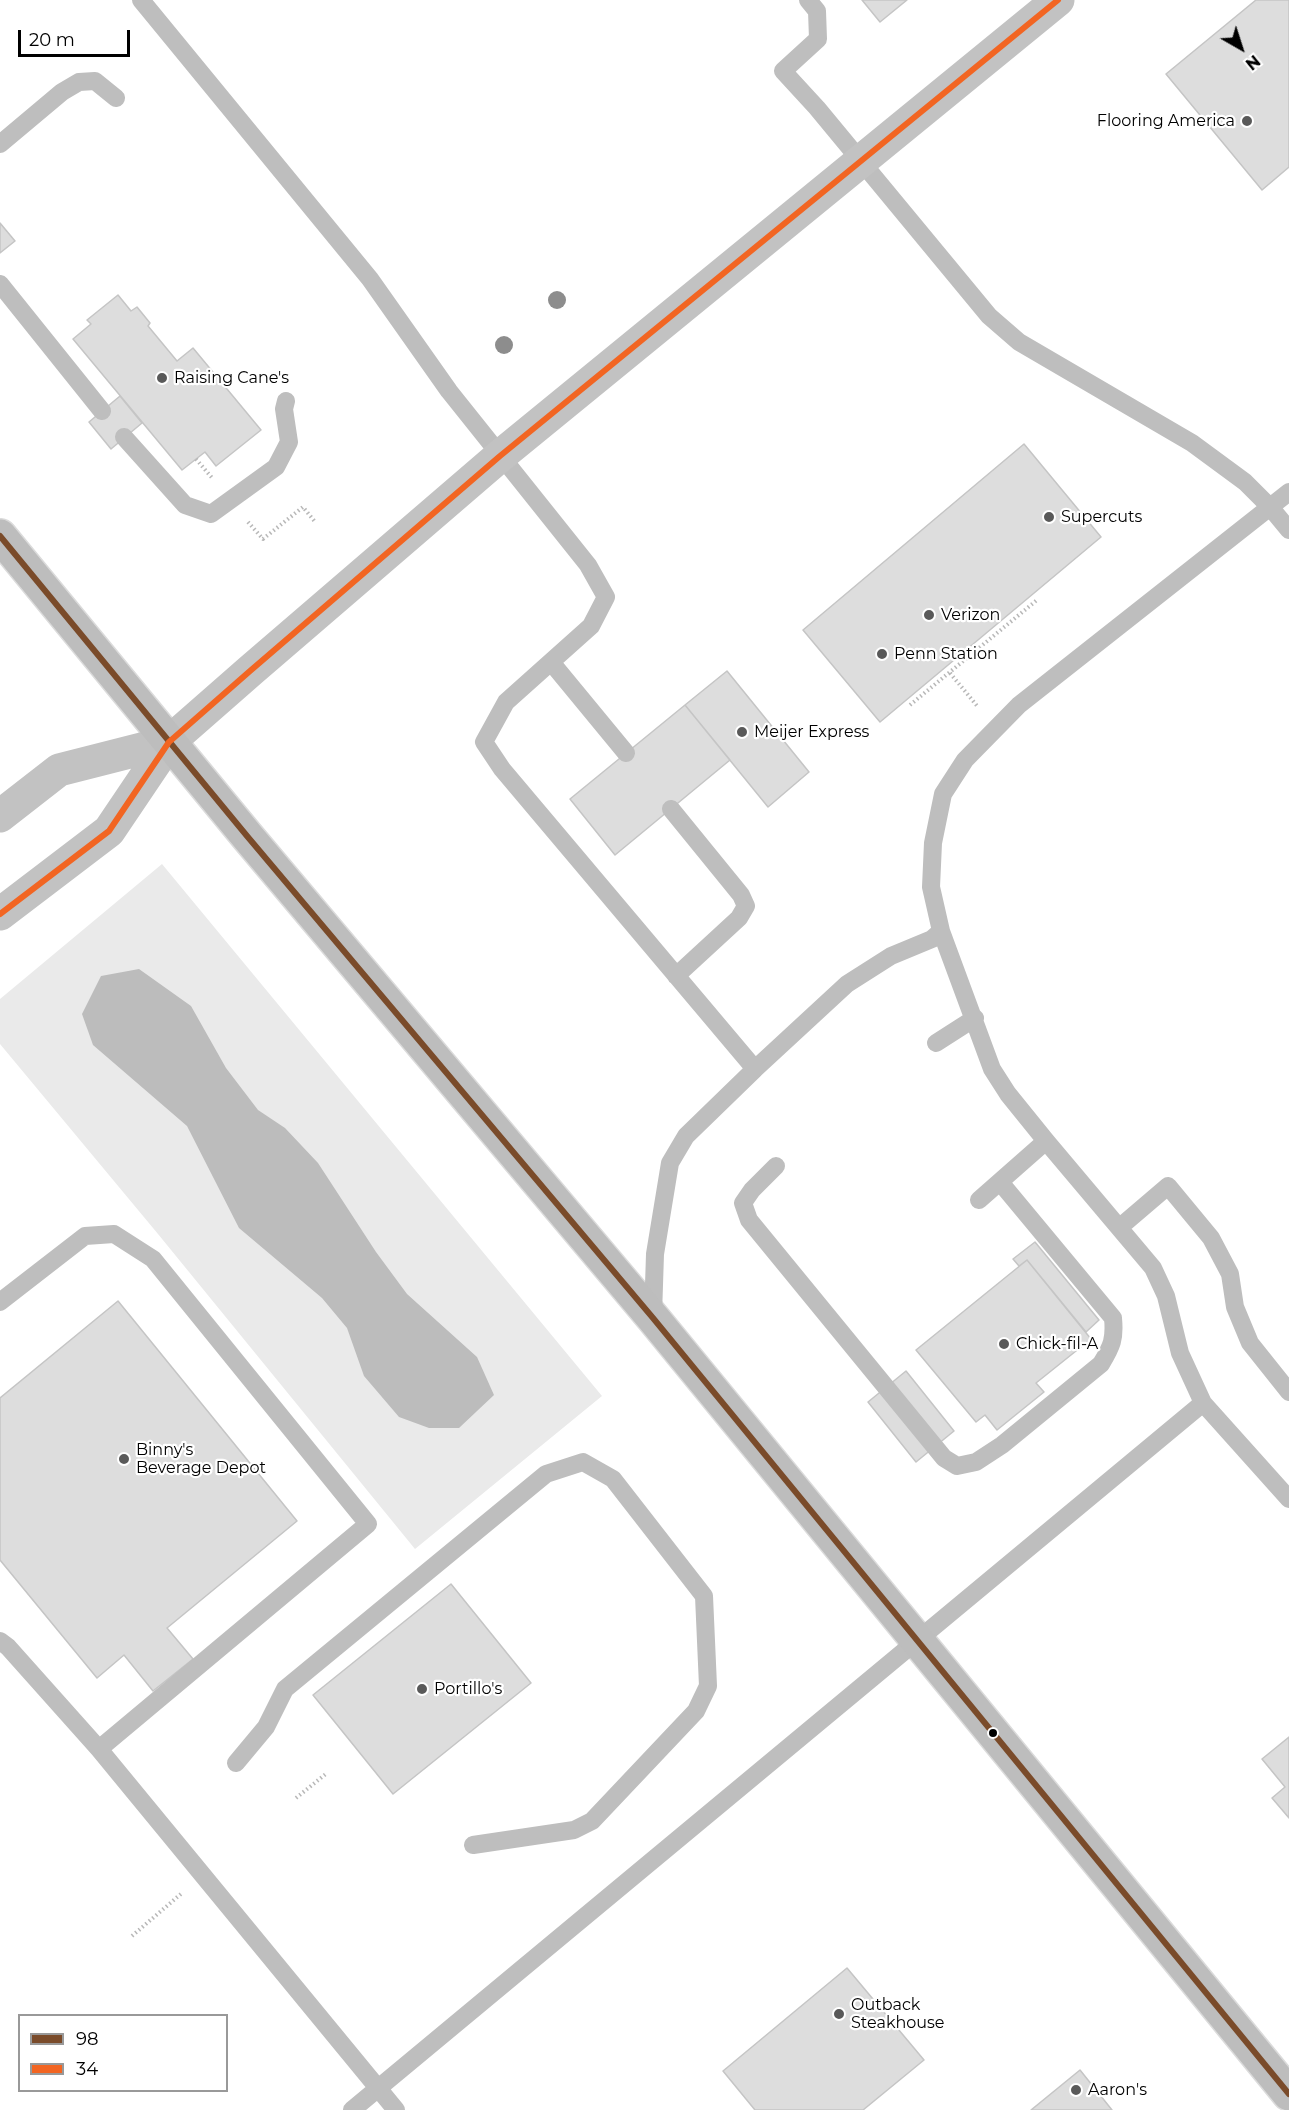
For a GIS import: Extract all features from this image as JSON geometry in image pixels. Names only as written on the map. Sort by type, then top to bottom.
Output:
[{"type":"main road","points":[[0,914],[109,831],[170,742],[500,456],[1058,0]]},
{"type":"main road","points":[[0,536],[653,1318],[1289,2094]]},
{"type":"main road","points":[[0,816],[59,770],[170,742]]},
{"type":"lane","points":[[141,0],[370,279],[449,391],[588,565],[606,597],[591,626],[506,702],[484,742],[502,769],[755,1069]]},
{"type":"lane","points":[[808,0],[817,10],[818,39],[783,71],[817,108],[989,316],[1019,342],[1192,443],[1245,482],[1289,530]]},
{"type":"lane","points":[[0,144],[62,92],[79,82],[95,81],[116,98]]},
{"type":"lane","points":[[0,284],[102,411]]},
{"type":"lane","points":[[124,437],[185,505],[211,514],[276,467],[289,442],[284,409],[286,400]]},
{"type":"lane","points":[[1289,492],[1019,705],[965,760],[943,794],[933,843],[932,887],[941,932],[975,1018],[992,1069],[1008,1094],[1046,1141],[1153,1268],[1166,1296],[1180,1353],[1203,1403],[1289,1499]]},
{"type":"lane","points":[[551,662],[626,753]]},
{"type":"lane","points":[[671,809],[731,882],[746,906],[740,918],[676,976]]},
{"type":"lane","points":[[653,1318],[656,1254],[669,1163],[686,1136],[847,984],[891,956],[932,939],[941,932]]},
{"type":"lane","points":[[936,1043],[975,1018]]},
{"type":"lane","points":[[979,1200],[1046,1141]]},
{"type":"lane","points":[[776,1166],[752,1190],[743,1203],[749,1220],[945,1458],[957,1466],[976,1462],[1002,1445],[1092,1372],[1101,1364],[1115,1336],[1113,1318],[1000,1182]]},
{"type":"lane","points":[[1120,1227],[1168,1186],[1211,1238],[1230,1274],[1235,1307],[1250,1343],[1289,1392]]},
{"type":"lane","points":[[0,1302],[85,1236],[114,1234],[153,1259],[368,1524],[99,1749]]},
{"type":"lane","points":[[352,2110],[1203,1403]]},
{"type":"lane","points":[[236,1763],[266,1727],[285,1689],[546,1474],[583,1462],[613,1479],[704,1596],[708,1686],[696,1711],[592,1821],[574,1830],[473,1845]]},
{"type":"lane","points":[[2,1642],[99,1749],[396,2110]]},
{"type":"path","points":[[196,459],[219,487]]},
{"type":"path","points":[[244,517],[263,539],[303,507],[316,523]]},
{"type":"path","points":[[910,705],[1037,600]]},
{"type":"path","points":[[950,673],[979,708]]},
{"type":"path","points":[[296,1798],[327,1773]]},
{"type":"path","points":[[132,1936],[185,1891]]},
{"type":"shaded area","points":[[162,864],[602,1396],[415,1549],[0,1044],[0,999]]},
{"type":"shaded area","points":[[139,969],[191,1006],[226,1068],[258,1110],[285,1128],[318,1163],[376,1252],[407,1294],[477,1357],[494,1395],[459,1428],[429,1428],[399,1417],[364,1376],[347,1328],[322,1298],[239,1228],[187,1126],[93,1045],[82,1014],[101,976]]},
{"type":"building","points":[[862,0],[907,0],[880,22]]},
{"type":"building","name":"Flooring America","points":[[1256,0],[1289,0],[1289,167],[1262,190],[1166,74]]},
{"type":"building","points":[[0,223],[15,241],[0,253]]},
{"type":"building","name":"Raising Cane's","points":[[118,295],[131,311],[137,307],[150,323],[148,326],[177,361],[193,348],[261,430],[216,466],[205,452],[182,470],[73,339],[91,324],[87,320]]},
{"type":"building","points":[[120,396],[142,423],[111,449],[89,422]]},
{"type":"building","points":[[1024,444],[1101,537],[880,722],[803,630]]},
{"type":"building","name":"Meijer Express","points":[[727,671],[809,772],[768,807],[685,705]]},
{"type":"building","points":[[685,705],[730,760],[615,855],[570,799]]},
{"type":"building","points":[[1035,1242],[1099,1320],[1086,1332],[1027,1260],[1019,1266],[1013,1259]]},
{"type":"building","name":"Chick-fil-A","points":[[1027,1260],[1091,1339],[1036,1383],[1044,1392],[997,1430],[985,1415],[976,1422],[916,1350]]},
{"type":"building","name":"Binny's Beverage Depot","points":[[118,1301],[297,1521],[167,1628],[193,1659],[153,1691],[124,1655],[97,1678],[0,1560],[0,1398]]},
{"type":"building","points":[[906,1371],[954,1431],[916,1462],[868,1402]]},
{"type":"building","name":"Portillo's","points":[[451,1584],[531,1683],[393,1794],[313,1695]]},
{"type":"building","points":[[1289,1737],[1289,1818],[1272,1798],[1285,1787],[1262,1759]]},
{"type":"building","name":"Outback Steakhouse","points":[[847,1968],[924,2060],[863,2110],[755,2110],[723,2071]]},
{"type":"building","name":"Aaron's","points":[[1080,2070],[1112,2110],[1031,2110]]},
{"type":"transit line","name":"34","points":[[0,914],[109,831],[169,742],[250,671],[500,456],[1058,0]]},
{"type":"transit line","name":"98","points":[[0,536],[247,836],[653,1318],[1289,2094]]},
{"type":"place","name":"Flooring America","points":[[1247,121]]},
{"type":"place","name":"Raising Cane's","points":[[162,378]]},
{"type":"place","name":"Supercuts","points":[[1049,517]]},
{"type":"place","name":"Verizon","points":[[929,615]]},
{"type":"place","name":"Penn Station","points":[[882,654]]},
{"type":"place","name":"Meijer Express","points":[[742,732]]},
{"type":"place","name":"Chick-fil-A","points":[[1004,1344]]},
{"type":"place","name":"Binny's Beverage Depot","points":[[124,1459]]},
{"type":"place","name":"Portillo's","points":[[422,1689]]},
{"type":"place","name":"Outback Steakhouse","points":[[839,2014]]},
{"type":"place","name":"Aaron's","points":[[1076,2090]]}]
